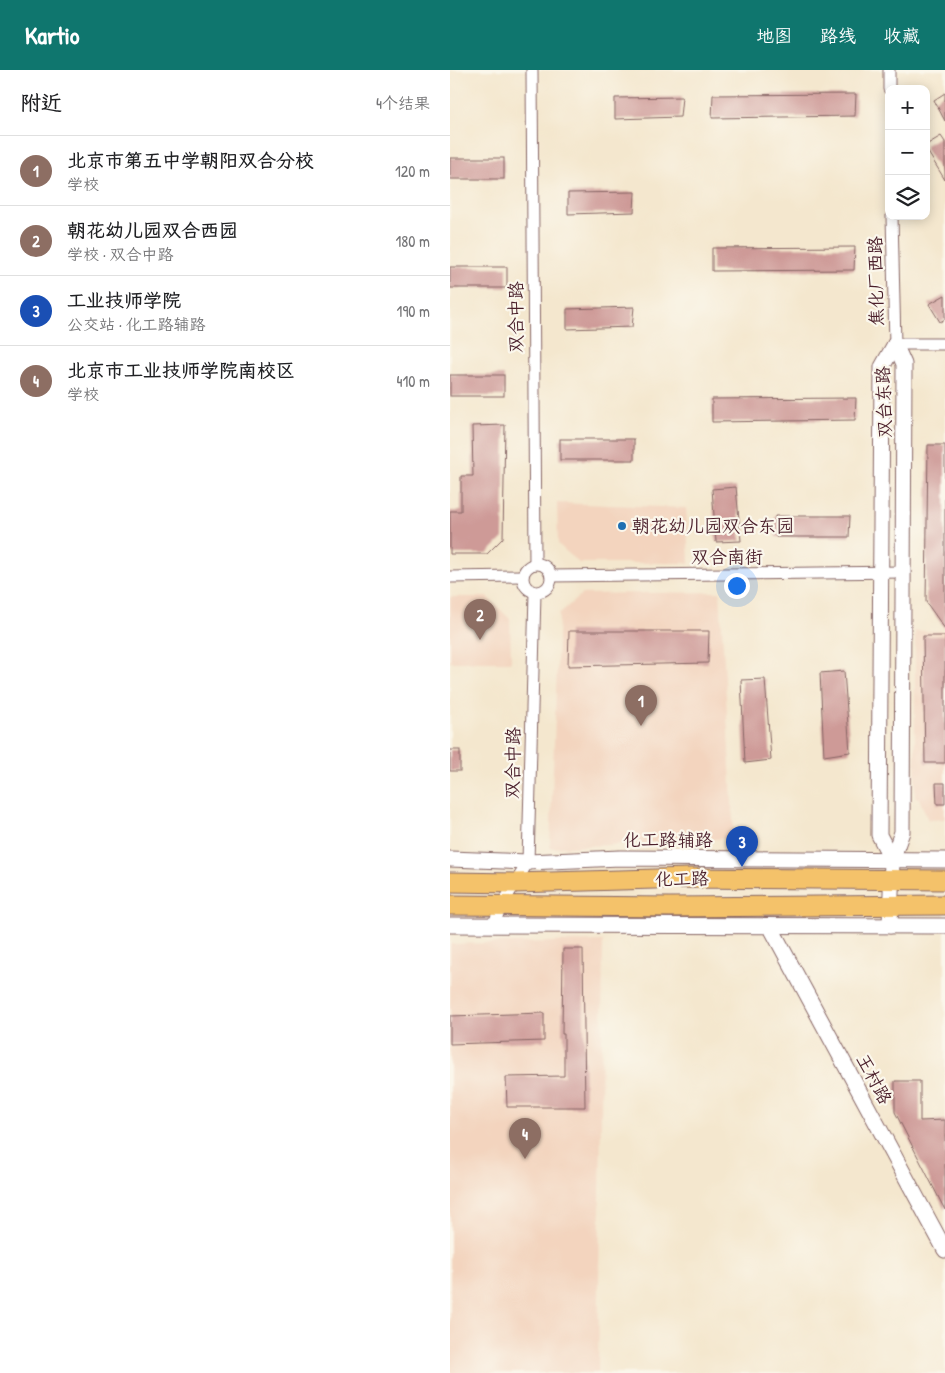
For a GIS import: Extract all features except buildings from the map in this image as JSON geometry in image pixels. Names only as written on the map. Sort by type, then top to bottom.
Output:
[{"type":"main road","name":"化工路","points":[[450,882],[515,883],[690,878],[945,880]]},
{"type":"main road","name":"化工路","points":[[450,904],[670,907],[945,905]]},
{"type":"street","name":"双合中路","points":[[532,70],[535,564]]},
{"type":"street","points":[[889,70],[889,85]]},
{"type":"street","name":"焦化厂西路","points":[[892,220],[895,344]]},
{"type":"street","points":[[895,344],[945,344]]},
{"type":"street","name":"双台东路","points":[[892,860],[902,832],[904,572],[904,364],[895,344]]},
{"type":"street","name":"双台东路","points":[[892,860],[879,835],[882,367],[895,344]]},
{"type":"street","points":[[535,564],[547,568],[551,576],[550,585],[539,593],[526,589],[522,580],[527,568],[535,564]]},
{"type":"street","name":"双合南街","points":[[551,576],[904,572]]},
{"type":"street","points":[[450,577],[523,576]]},
{"type":"street","name":"双合中路","points":[[528,862],[535,593]]},
{"type":"street","points":[[620,858],[690,878]]},
{"type":"street","name":"化工路辅路","points":[[450,859],[528,862],[620,858],[945,860]]},
{"type":"street","points":[[890,926],[892,860]]},
{"type":"street","points":[[493,925],[502,905],[528,862]]},
{"type":"street","points":[[450,925],[945,926]]},
{"type":"street","name":"王村路","points":[[770,926],[945,1250]]},
{"type":"shaded area","name":"朝花幼儿园双合东园","points":[[557,503],[686,508],[689,563],[579,563],[558,544]]},
{"type":"shaded area","points":[[720,592],[734,838],[550,848],[559,614],[582,594]]},
{"type":"shaded area","points":[[450,597],[487,597],[510,619],[511,662],[450,662]]},
{"type":"shaded area","points":[[915,631],[945,631],[945,819],[928,820],[919,798],[915,797]]},
{"type":"shaded area","points":[[603,941],[598,1373],[450,1373],[450,944]]},
{"type":"place","name":"朝花幼儿园双合东园","points":[[622,526]]},
{"type":"place","name":"朝花幼儿园双合西园","points":[[480,640]]},
{"type":"place","name":"北京市第五中学朝阳双合分校","points":[[641,726]]},
{"type":"place","name":"工业技师学院","points":[[742,867]]},
{"type":"place","name":"北京市工业技师学院南校区","points":[[525,1159]]}]
